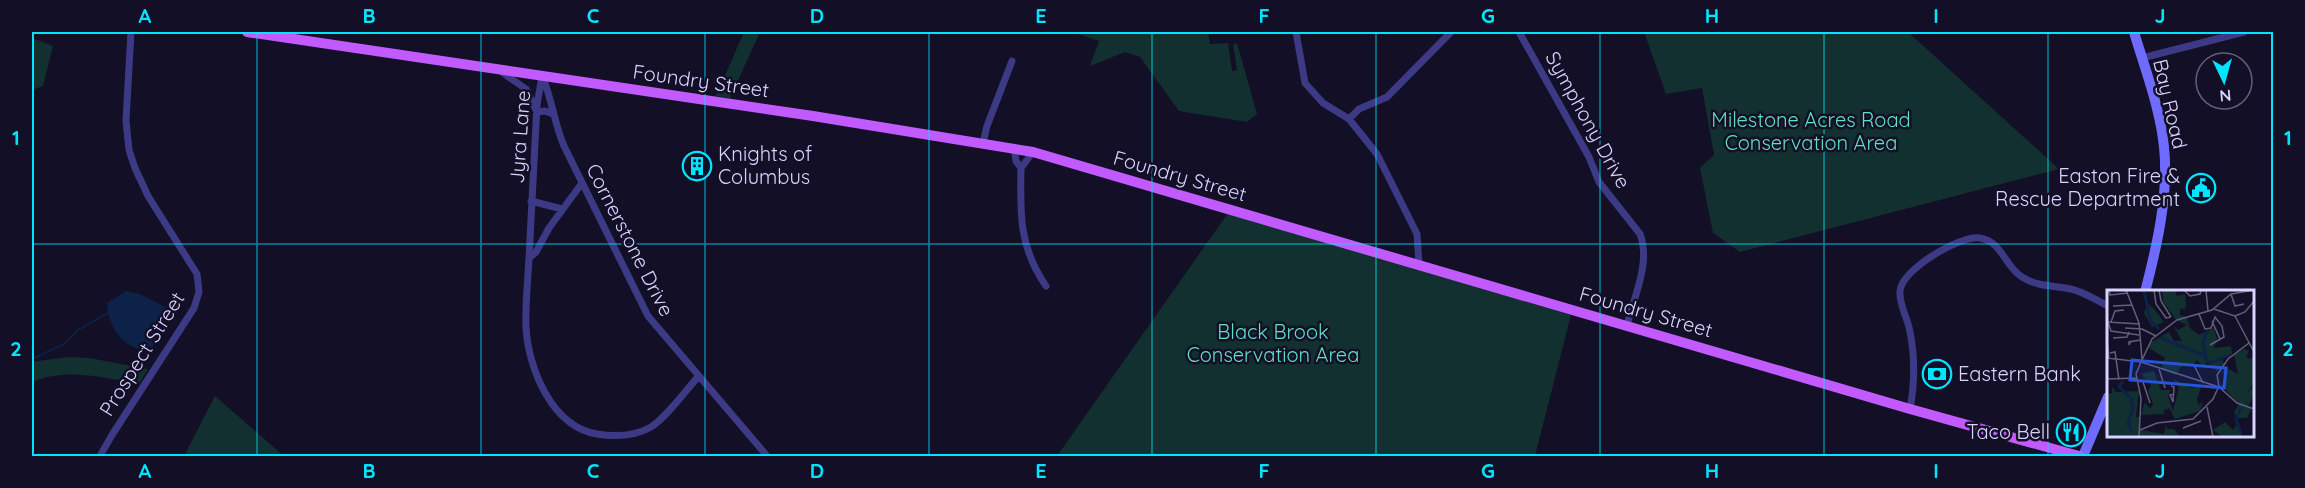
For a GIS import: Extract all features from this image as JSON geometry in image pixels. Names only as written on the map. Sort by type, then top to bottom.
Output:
[{"type":"main road","name":"Foundry Street","points":[[247,32],[676,95],[1033,152],[1910,409],[2081,456]]},
{"type":"main road","name":"Bay Road","points":[[2134,32],[2162,133],[2165,166],[2160,219],[2145,290]]},
{"type":"main road","points":[[2081,456],[2107,401]]},
{"type":"street","name":"Prospect Street","points":[[100,456],[111,435],[194,308],[199,292],[195,270],[148,196],[132,159],[126,121],[131,32]]},
{"type":"street","points":[[1296,32],[1305,83],[1323,103],[1349,119],[1377,154],[1414,226],[1417,234],[1419,264]]},
{"type":"street","points":[[1349,119],[1359,109],[1387,98],[1451,32]]},
{"type":"street","name":"Symphony Drive","points":[[1519,32],[1589,157],[1599,182],[1640,234],[1644,243],[1642,268],[1627,325]]},
{"type":"street","points":[[2142,58],[2244,32]]},
{"type":"street","points":[[983,143],[988,123],[1012,61]]},
{"type":"street","points":[[495,69],[523,86],[529,93],[537,112],[547,111],[553,114]]},
{"type":"street","name":"Jyra Lane","points":[[542,76],[537,112],[531,201],[526,328],[534,365],[547,395],[559,412],[573,425],[588,432],[625,435],[645,430],[662,418],[698,376]]},
{"type":"street","name":"Cornerstone Drive","points":[[542,76],[550,93],[553,114],[560,136],[648,316],[767,456]]},
{"type":"street","points":[[1014,148],[1016,161],[1021,168]]},
{"type":"street","points":[[1033,152],[1021,168],[1020,205],[1024,237],[1033,268],[1046,286]]},
{"type":"street","points":[[529,258],[536,252],[562,209],[582,183]]},
{"type":"street","name":"Jyra Lane","points":[[531,201],[562,209]]},
{"type":"street","points":[[1910,409],[1914,384],[1912,344],[1901,303],[1900,288],[1912,270],[1963,241],[1975,238],[1991,242],[1998,246],[2013,269],[2023,278],[2042,286],[2079,292],[2107,305]]},
{"type":"green space","points":[[744,32],[760,32],[730,98],[716,96]]},
{"type":"green space","points":[[1073,32],[1208,32],[1210,44],[1228,43],[1232,71],[1237,70],[1233,44],[1237,43],[1257,114],[1247,122],[1179,111],[1140,57],[1125,52],[1090,66],[1099,41]]},
{"type":"green space","name":"Milestone Acres Road Conservation Area","points":[[1644,32],[1908,32],[2059,169],[1740,252],[1713,233],[1700,168],[1714,155],[1702,88],[1666,94]]},
{"type":"green space","points":[[32,38],[53,46],[43,86],[32,90]]},
{"type":"green space","name":"Black Brook Conservation Area","points":[[1228,213],[1571,315],[1535,456],[1057,456]]},
{"type":"green space","points":[[67,357],[89,358],[148,369],[139,384],[73,374],[34,381],[32,391],[32,362]]},
{"type":"green space","points":[[215,396],[284,456],[184,456]]},
{"type":"water","points":[[126,291],[140,294],[171,310],[151,349],[142,349],[126,343],[110,321],[107,303]]},
{"type":"waterway","points":[[32,359],[64,344],[78,330],[108,313]]},
{"type":"place","name":"Knights of Columbus","points":[[697,166]]},
{"type":"place","name":"Easton Fire & Rescue Department","points":[[2201,188]]},
{"type":"place","name":"Eastern Bank","points":[[1937,374]]},
{"type":"place","name":"Taco Bell","points":[[2071,432]]}]
